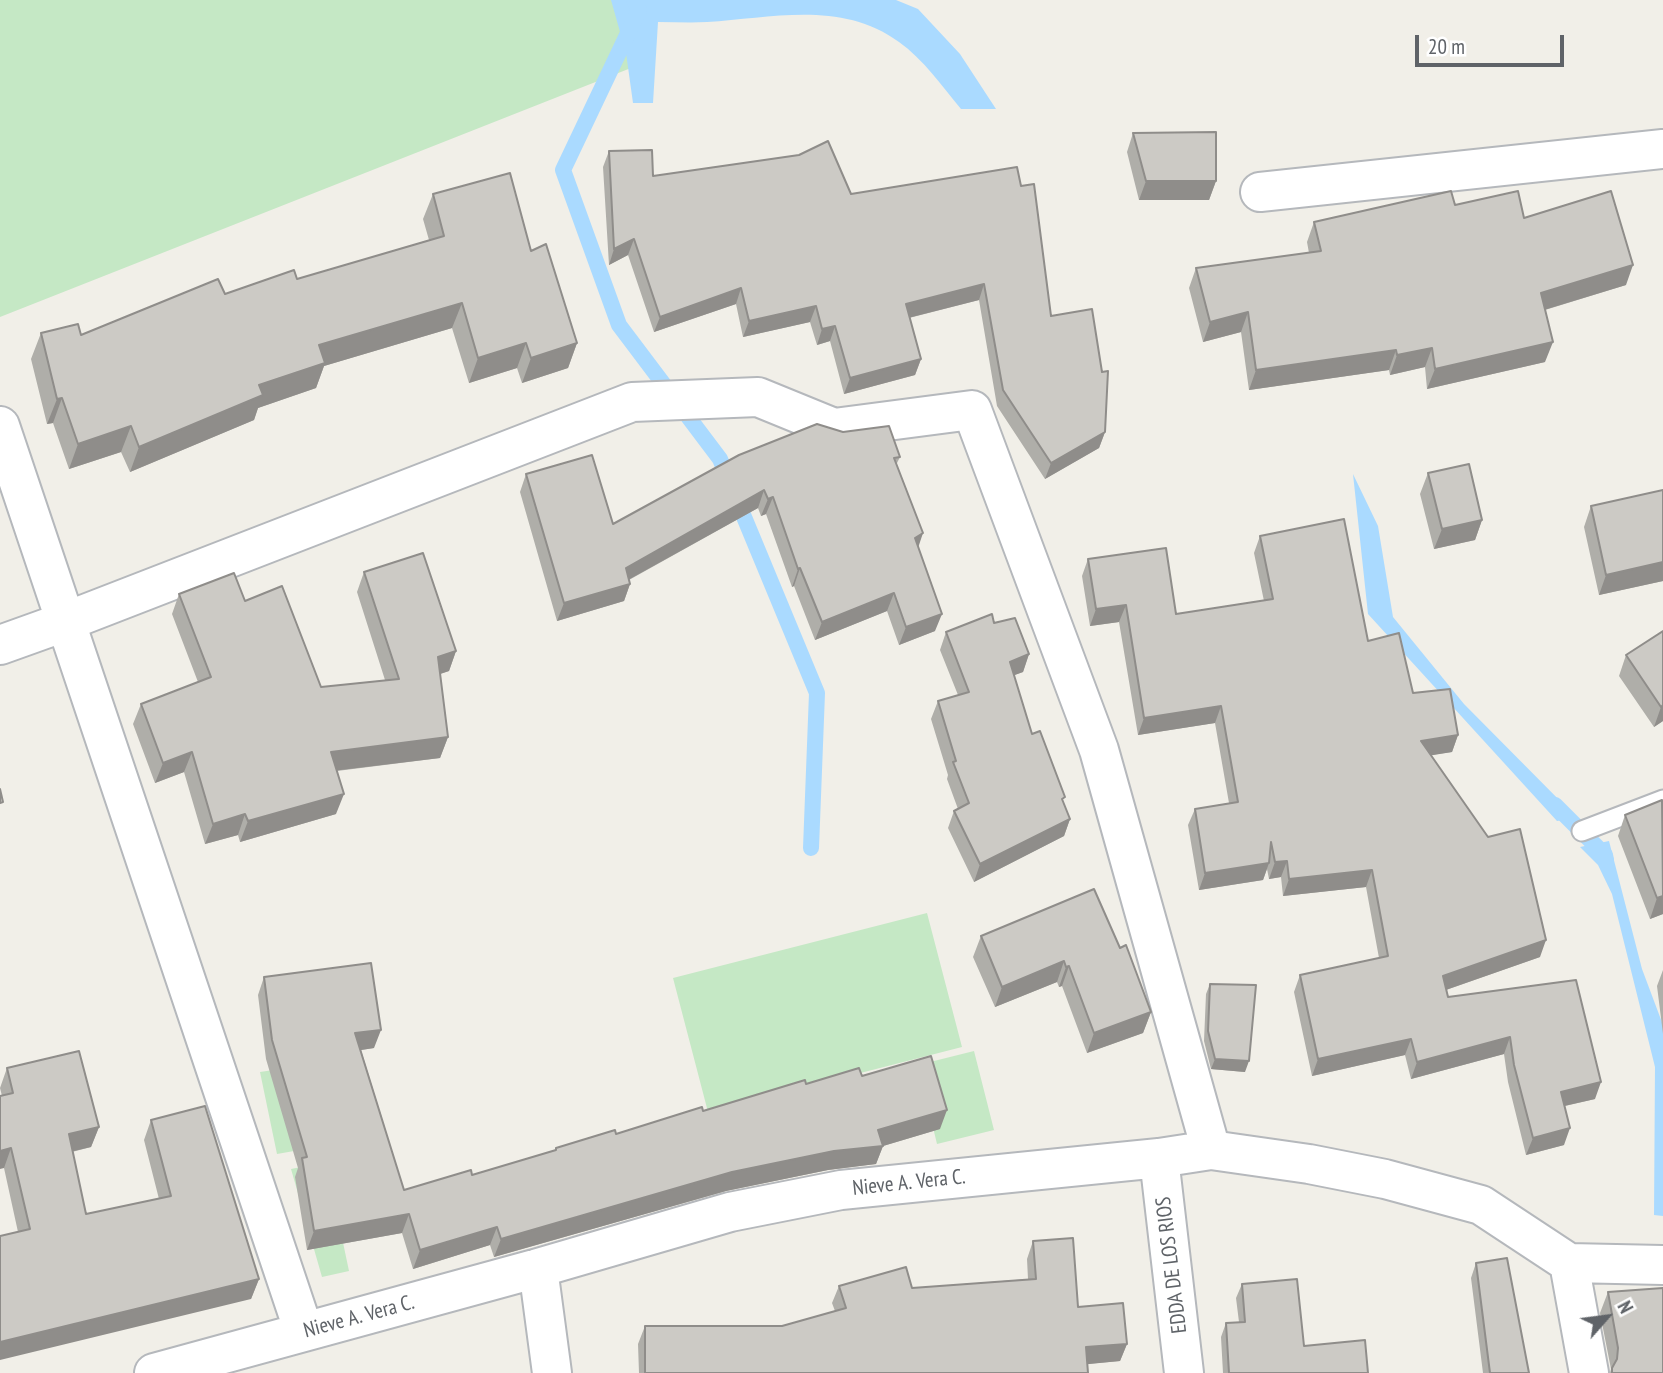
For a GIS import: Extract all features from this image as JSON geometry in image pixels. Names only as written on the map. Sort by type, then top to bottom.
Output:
[{"type":"street","points":[[1260,192],[1663,149]]},
{"type":"street","points":[[0,645],[632,402],[758,397],[834,428],[972,410],[1099,750],[1211,1150]]},
{"type":"street","points":[[0,426],[303,1332]]},
{"type":"street","name":"Nieve A. Vera C.","points":[[155,1373],[538,1268],[730,1212],[841,1190],[1159,1158],[1211,1150],[1309,1164],[1385,1179],[1481,1205],[1569,1263]]},
{"type":"street","name":"EDDA DE LOS RIOS","points":[[1159,1158],[1184,1373]]},
{"type":"street","points":[[1589,1373],[1569,1263],[1663,1265]]},
{"type":"street","points":[[538,1268],[552,1373]]},
{"type":"lane","points":[[1582,831],[1663,800]]},
{"type":"green space","points":[[0,0],[631,0],[631,68],[0,317]]},
{"type":"green space","points":[[927,913],[962,1047],[708,1112],[673,978]]},
{"type":"green space","points":[[974,1051],[994,1130],[937,1144],[918,1065]]},
{"type":"green space","points":[[334,1061],[351,1141],[277,1154],[260,1072]]},
{"type":"green space","points":[[376,1152],[333,1195],[349,1271],[322,1277],[291,1169]]},
{"type":"water","points":[[611,0],[896,0],[918,9],[960,54],[996,109],[961,109],[916,56],[877,29],[830,16],[806,15],[707,22],[658,22],[653,103],[633,103],[626,53]]},
{"type":"water","points":[[1353,474],[1378,526],[1393,617],[1464,704],[1577,818],[1557,821],[1368,614]]},
{"type":"water","points":[[1609,841],[1642,969],[1663,1025],[1663,1216],[1654,1215],[1655,1067],[1612,894],[1598,865],[1580,847]]},
{"type":"building","points":[[1216,132],[1216,181],[1146,181],[1133,133]]},
{"type":"building","points":[[828,141],[851,194],[1017,167],[1021,186],[1034,184],[1051,316],[1092,309],[1102,372],[1108,371],[1105,432],[1051,463],[1003,390],[984,284],[906,304],[921,359],[850,378],[835,326],[822,329],[816,306],[749,321],[741,288],[660,317],[634,239],[614,249],[609,151],[652,150],[653,176],[799,155]]},
{"type":"building","points":[[510,173],[531,251],[546,244],[577,343],[531,358],[526,343],[478,358],[462,303],[319,345],[325,363],[259,385],[263,395],[139,447],[131,426],[78,444],[62,398],[57,399],[41,333],[78,324],[81,335],[218,279],[225,294],[294,270],[297,279],[444,236],[433,194]]},
{"type":"building","points":[[1451,191],[1455,205],[1518,191],[1524,218],[1611,191],[1633,265],[1541,293],[1553,342],[1435,369],[1432,348],[1397,355],[1396,350],[1256,370],[1248,312],[1210,322],[1196,268],[1321,251],[1314,222]]},
{"type":"building","points":[[817,424],[843,432],[889,426],[900,457],[894,458],[923,533],[915,538],[942,614],[906,627],[894,593],[822,622],[800,568],[798,569],[773,497],[768,499],[764,490],[626,568],[630,584],[564,603],[526,474],[592,455],[613,524],[739,455]]},
{"type":"building","points":[[1469,464],[1482,520],[1442,529],[1428,473]]},
{"type":"building","points":[[1663,490],[1663,562],[1606,575],[1591,506]]},
{"type":"building","points":[[1344,519],[1368,641],[1399,633],[1413,693],[1450,689],[1458,735],[1421,741],[1488,837],[1520,829],[1546,940],[1443,976],[1448,997],[1576,980],[1601,1082],[1561,1092],[1570,1128],[1533,1138],[1514,1065],[1510,1037],[1417,1062],[1411,1039],[1318,1059],[1300,975],[1388,956],[1372,870],[1289,879],[1287,861],[1275,862],[1271,842],[1269,863],[1205,873],[1195,809],[1238,802],[1221,706],[1144,718],[1126,605],[1096,609],[1088,559],[1166,548],[1176,614],[1273,599],[1260,536]]},
{"type":"building","points":[[423,553],[456,651],[438,657],[448,737],[331,752],[344,794],[248,821],[245,814],[213,824],[192,752],[163,763],[141,704],[211,677],[179,594],[234,573],[245,601],[282,586],[321,687],[399,679],[364,572]]},
{"type":"building","points":[[992,614],[994,623],[1015,618],[1029,654],[1010,662],[1032,734],[1040,731],[1065,797],[1062,799],[1070,819],[980,864],[954,811],[969,803],[953,762],[956,761],[938,701],[969,692],[946,632]]},
{"type":"building","points":[[1663,631],[1663,705],[1661,707],[1626,655]]},
{"type":"building","points":[[1662,800],[1663,896],[1657,898],[1625,815]]},
{"type":"building","points":[[1094,889],[1120,948],[1126,945],[1151,1012],[1094,1033],[1069,966],[1066,967],[1064,961],[1002,987],[981,936]]},
{"type":"building","points":[[371,963],[381,1030],[355,1033],[404,1190],[471,1170],[472,1175],[615,1130],[616,1134],[702,1107],[703,1111],[805,1080],[806,1084],[859,1068],[862,1076],[931,1056],[947,1110],[878,1130],[883,1146],[834,1151],[732,1172],[501,1239],[497,1227],[420,1250],[409,1214],[314,1231],[302,1158],[307,1157],[272,1040],[264,977]]},
{"type":"building","points":[[1210,984],[1256,985],[1249,1061],[1215,1059],[1208,1031]]},
{"type":"building","points":[[79,1051],[99,1127],[69,1134],[86,1214],[171,1196],[151,1120],[205,1106],[259,1279],[0,1342],[0,1236],[30,1229],[11,1148],[0,1151],[0,1096],[13,1093],[7,1068]]},
{"type":"building","points":[[1073,1238],[1078,1307],[1123,1303],[1127,1344],[1086,1347],[1088,1373],[645,1373],[645,1326],[782,1326],[846,1308],[839,1286],[906,1267],[912,1288],[1036,1279],[1033,1241]]},
{"type":"building","points":[[1507,1258],[1529,1373],[1490,1373],[1476,1263]]},
{"type":"building","points":[[1297,1279],[1304,1346],[1365,1340],[1368,1373],[1229,1373],[1226,1323],[1245,1322],[1242,1284]]},
{"type":"building","points":[[1663,1288],[1663,1373],[1612,1373],[1618,1348],[1608,1292]]},
{"type":"waterway","points":[[634,0],[639,10],[563,170],[619,325],[720,459],[817,693],[811,848]]},
{"type":"waterway","points":[[1555,805],[1605,855],[1606,860]]}]
